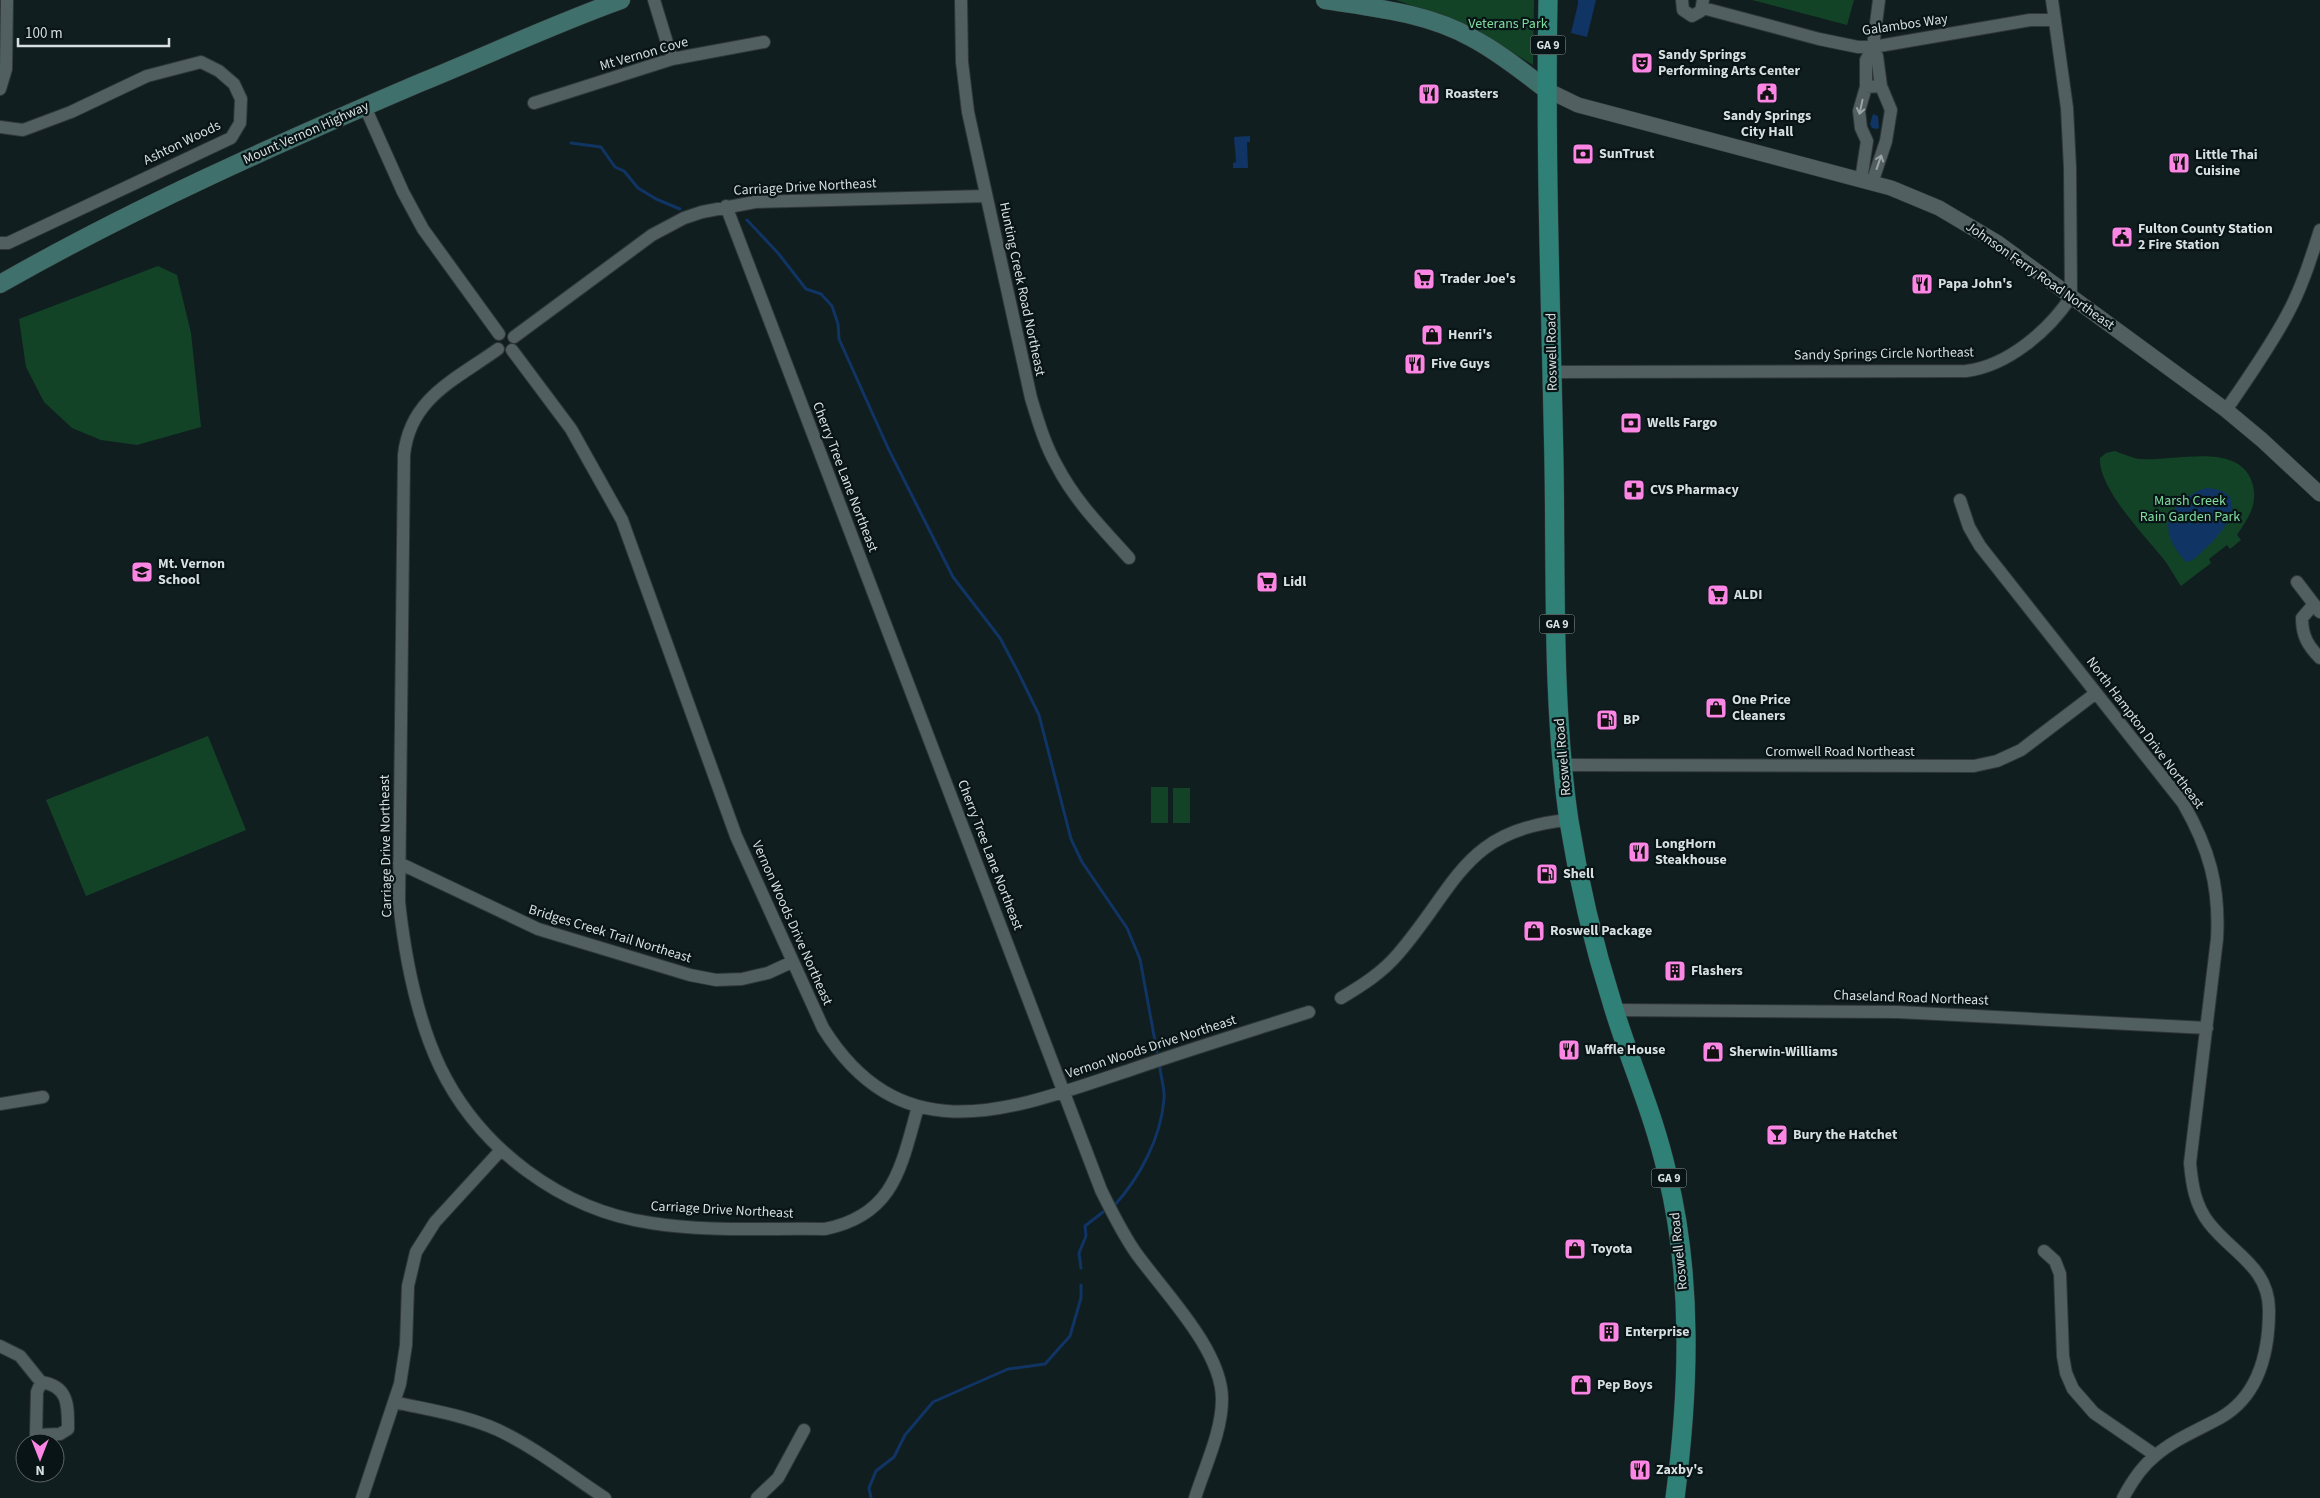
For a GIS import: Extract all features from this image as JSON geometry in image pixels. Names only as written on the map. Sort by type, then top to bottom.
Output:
[{"type":"main road","name":"Mount Vernon Highway","points":[[0,284],[88,236],[365,107],[621,0]]},
{"type":"main road","name":"Johnson Ferry Road Northeast","points":[[1325,0],[1385,9],[1452,28],[1488,47],[1547,90]]},
{"type":"main road","name":"Roswell Road","points":[[1548,0],[1547,90],[1552,372],[1558,668],[1563,766],[1569,820],[1591,931],[1614,1010],[1654,1121],[1668,1175],[1678,1231],[1684,1296],[1686,1364],[1675,1498]]},
{"type":"street","points":[[0,89],[0,82],[6,69],[7,0]]},
{"type":"street","points":[[654,0],[672,59]]},
{"type":"street","name":"Hunting Creek Road Northeast","points":[[961,0],[964,86],[986,196],[1031,398],[1043,436],[1057,467],[1074,495],[1129,558]]},
{"type":"street","name":"Galambos Way","points":[[1682,0],[1683,10],[1688,15],[1699,14],[1703,4],[1819,40],[1858,47],[1873,47],[2030,20],[2055,20]]},
{"type":"street","points":[[1866,181],[1867,141],[1861,128],[1858,111],[1866,87],[1866,60],[1873,47],[1879,0]]},
{"type":"street","points":[[2052,0],[2067,108],[2070,168],[2071,297]]},
{"type":"street","name":"Mt Vernon Cove","points":[[534,103],[672,59],[764,42]]},
{"type":"street","points":[[1866,181],[1886,141],[1891,110],[1881,86],[1873,47]]},
{"type":"street","name":"Ashton Woods","points":[[0,127],[23,130],[71,112],[147,76],[201,62],[219,71],[234,84],[241,99],[240,123],[231,138],[8,243],[0,243]]},
{"type":"street","points":[[1866,87],[1881,86]]},
{"type":"street","name":"Johnson Ferry Road Northeast","points":[[1547,90],[1578,105],[1866,181],[1902,192],[1939,208],[1970,225],[2226,410],[2262,440],[2320,494]]},
{"type":"street","points":[[365,107],[403,192],[423,229],[500,334]]},
{"type":"street","points":[[1867,141],[1886,141]]},
{"type":"street","name":"Carriage Drive Northeast","points":[[514,337],[652,235],[684,218],[726,206],[755,202],[986,196]]},
{"type":"street","name":"Cherry Tree Lane Northeast","points":[[726,206],[1101,1190],[1117,1223],[1135,1252],[1205,1346],[1218,1374],[1222,1397],[1220,1421],[1195,1498]]},
{"type":"street","points":[[2226,410],[2269,347],[2289,312],[2308,268],[2320,230]]},
{"type":"street","name":"Sandy Springs Circle Northeast","points":[[1552,372],[1975,370],[1997,362],[2044,330],[2071,297]]},
{"type":"street","points":[[507,332],[514,337],[515,345],[512,350],[502,352],[498,349],[496,342],[500,334],[507,332]]},
{"type":"street","name":"Carriage Drive Northeast","points":[[498,349],[428,400],[413,419],[405,439],[399,902],[402,932],[418,1007],[427,1036],[440,1067],[457,1098],[501,1150],[527,1172],[559,1192],[590,1206],[626,1218],[678,1226],[825,1229],[842,1226],[859,1218],[874,1208],[886,1195],[899,1171],[918,1107]]},
{"type":"street","name":"Vernon Woods Drive Northeast","points":[[512,350],[572,429],[622,520],[736,836],[792,962],[823,1028],[842,1056],[875,1084],[918,1107],[948,1112],[983,1112],[1011,1107],[1064,1091],[1309,1012]]},
{"type":"street","name":"North Hampton Drive Northeast","points":[[1960,500],[1969,527],[1980,546],[2183,803],[2197,827],[2208,853],[2216,883],[2218,918],[2207,1028],[2190,1163],[2192,1186],[2198,1205],[2209,1224],[2249,1260],[2262,1278],[2269,1301],[2269,1334],[2259,1373],[2241,1401],[2222,1417],[2191,1432],[2155,1455],[2142,1468],[2122,1498]]},
{"type":"street","points":[[2297,582],[2317,608],[2302,618],[2302,629],[2308,645],[2320,658]]},
{"type":"street","name":"Cromwell Road Northeast","points":[[1563,766],[1974,766],[1997,761],[2021,750],[2096,693]]},
{"type":"street","points":[[1341,998],[1371,980],[1396,956],[1455,876],[1479,851],[1494,841],[1527,827],[1569,820]]},
{"type":"street","name":"Bridges Creek Trail Northeast","points":[[399,862],[538,929],[690,975],[716,980],[742,978],[768,973],[792,962]]},
{"type":"street","name":"Chaseland Road Northeast","points":[[1614,1010],[1898,1012],[2207,1028]]},
{"type":"street","points":[[0,1104],[43,1097]]},
{"type":"street","points":[[362,1498],[394,1402],[404,1364],[408,1286],[416,1252],[435,1222],[501,1150]]},
{"type":"street","points":[[2044,1251],[2055,1262],[2060,1274],[2063,1356],[2066,1373],[2073,1389],[2094,1413],[2155,1455]]},
{"type":"street","points":[[0,1346],[20,1356],[41,1382]]},
{"type":"street","points":[[394,1402],[456,1416],[498,1430],[605,1498]]},
{"type":"street","points":[[757,1498],[778,1478],[804,1430]]},
{"type":"green space","name":"Veterans Park","points":[[1396,0],[1534,0],[1533,65],[1465,24]]},
{"type":"green space","points":[[1752,0],[1854,0],[1847,25]]},
{"type":"green space","points":[[158,266],[177,275],[191,333],[201,427],[137,445],[101,440],[72,428],[44,402],[26,367],[19,319]]},
{"type":"green space","name":"Marsh Creek Rain Garden Park","points":[[2115,451],[2140,459],[2219,457],[2245,469],[2252,482],[2254,497],[2251,510],[2237,535],[2241,540],[2230,549],[2227,545],[2209,559],[2211,563],[2181,586],[2164,559],[2123,510],[2106,482],[2101,470],[2100,458],[2106,453]]},
{"type":"green space","points":[[208,736],[246,830],[86,896],[46,800]]},
{"type":"green space","points":[[1151,787],[1168,787],[1168,823],[1151,823]]},
{"type":"green space","points":[[1173,788],[1190,788],[1190,823],[1173,823]]},
{"type":"water","points":[[1578,0],[1596,0],[1587,37],[1571,33]]},
{"type":"water","points":[[1873,114],[1878,116],[1879,128],[1876,129],[1872,128],[1870,124]]},
{"type":"water","points":[[1250,136],[1250,142],[1247,142],[1248,168],[1233,168],[1233,163],[1236,162],[1234,137]]},
{"type":"water","points":[[2207,488],[2221,491],[2229,496],[2232,503],[2232,512],[2215,539],[2195,558],[2186,562],[2171,541],[2168,526],[2169,519],[2182,501],[2196,492]]},
{"type":"waterway","points":[[571,143],[601,147],[615,167],[624,171],[638,188],[656,199],[680,209]]},
{"type":"waterway","points":[[747,220],[778,253],[806,289],[821,294],[832,306],[838,324],[839,339],[888,448],[953,577],[1000,638],[1017,670],[1039,715],[1071,839],[1082,862],[1127,928],[1140,959],[1157,1052]]},
{"type":"waterway","points":[[1114,1206],[1140,1170],[1148,1156],[1159,1128],[1164,1095],[1160,1068]]},
{"type":"waterway","points":[[1081,1268],[1079,1253],[1086,1236],[1085,1226],[1103,1212]]},
{"type":"waterway","points":[[871,1498],[869,1488],[876,1471],[894,1457],[905,1435],[933,1402],[1008,1369],[1045,1364],[1070,1336],[1081,1298],[1081,1285]]},
{"type":"place","name":"Sandy Springs Performing Arts Center","points":[[1642,63]]},
{"type":"place","name":"Sandy Springs City Hall","points":[[1767,93]]},
{"type":"place","name":"Roasters","points":[[1429,94]]},
{"type":"place","name":"SunTrust","points":[[1583,154]]},
{"type":"place","name":"Little Thai Cuisine","points":[[2179,163]]},
{"type":"place","name":"Fulton County Station 2 Fire Station","points":[[2122,237]]},
{"type":"place","name":"Trader Joe's","points":[[1424,279]]},
{"type":"place","name":"Papa John's","points":[[1922,284]]},
{"type":"place","name":"Henri's","points":[[1432,335]]},
{"type":"place","name":"Five Guys","points":[[1415,364]]},
{"type":"place","name":"Wells Fargo","points":[[1631,423]]},
{"type":"place","name":"CVS Pharmacy","points":[[1634,490]]},
{"type":"place","name":"Mt. Vernon School","points":[[142,572]]},
{"type":"place","name":"Lidl","points":[[1267,582]]},
{"type":"place","name":"ALDI","points":[[1718,595]]},
{"type":"place","name":"One Price Cleaners","points":[[1716,708]]},
{"type":"place","name":"BP","points":[[1607,720]]},
{"type":"place","name":"LongHorn Steakhouse","points":[[1639,852]]},
{"type":"place","name":"Shell","points":[[1547,874]]},
{"type":"place","name":"Roswell Package","points":[[1534,931]]},
{"type":"place","name":"Flashers","points":[[1675,971]]},
{"type":"place","name":"Waffle House","points":[[1569,1050]]},
{"type":"place","name":"Sherwin-Williams","points":[[1713,1052]]},
{"type":"place","name":"Bury the Hatchet","points":[[1777,1135]]},
{"type":"place","name":"Toyota","points":[[1575,1249]]},
{"type":"place","name":"Enterprise","points":[[1609,1332]]},
{"type":"place","name":"Pep Boys","points":[[1581,1385]]},
{"type":"place","name":"Zaxby's","points":[[1640,1470]]}]
